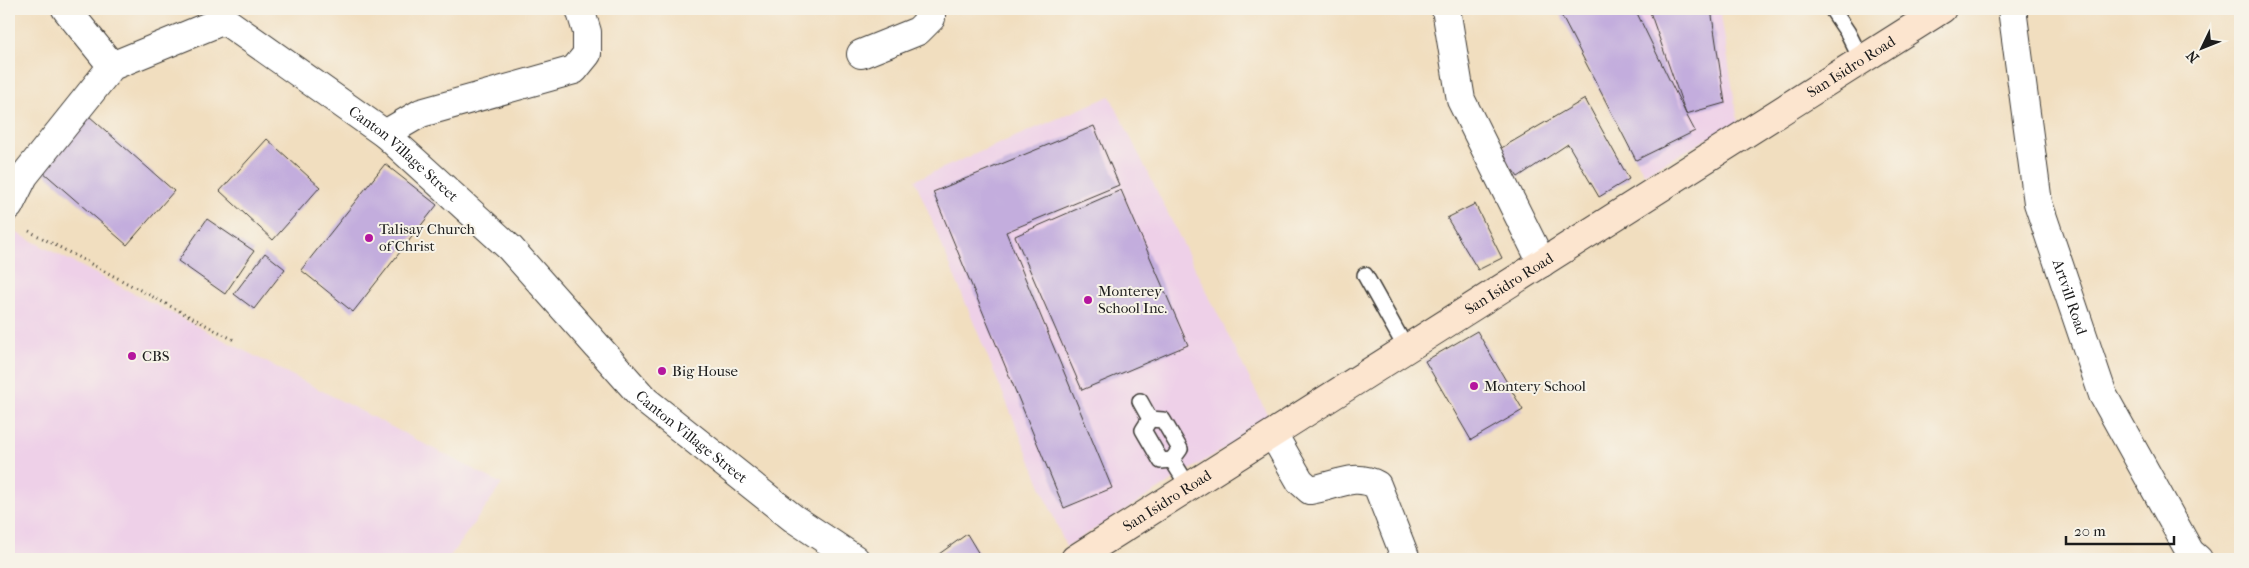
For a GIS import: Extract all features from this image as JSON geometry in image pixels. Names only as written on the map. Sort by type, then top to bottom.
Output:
[{"type":"street","points":[[66,9],[112,66]]},
{"type":"street","points":[[385,134],[421,113],[574,70],[587,54],[587,32],[580,9]]},
{"type":"street","points":[[861,54],[918,30],[932,18],[931,9]]},
{"type":"street","points":[[1446,9],[1461,100],[1542,263]]},
{"type":"street","name":"San Isidro Road","points":[[1076,559],[1942,9]]},
{"type":"street","name":"Artvill Road","points":[[2012,9],[2038,203],[2041,212],[2103,395],[2190,552],[2198,559]]},
{"type":"street","name":"Canton Village Street","points":[[9,206],[24,176],[112,66],[223,14],[385,134],[510,248],[646,401],[793,518],[855,559]]},
{"type":"street","points":[[1273,434],[1300,481],[1310,490],[1322,489],[1344,481],[1366,479],[1377,485],[1406,559]]},
{"type":"lane","points":[[1832,9],[1848,33],[1862,61]]},
{"type":"lane","points":[[1365,275],[1407,350]]},
{"type":"lane","points":[[1140,401],[1150,418]]},
{"type":"lane","points":[[1150,418],[1163,420],[1177,444],[1180,450],[1172,460],[1161,461],[1143,430],[1150,418]]},
{"type":"lane","points":[[1172,460],[1189,487]]},
{"type":"path","points":[[26,230],[234,340]]},
{"type":"shaded area","points":[[1558,9],[1720,9],[1738,122],[1644,174]]},
{"type":"shaded area","name":"Monterey School Inc.","points":[[1110,96],[1270,420],[1066,547],[915,180]]},
{"type":"shaded area","name":"CBS","points":[[9,229],[502,484],[448,559],[9,559]]},
{"type":"building","points":[[1558,9],[1635,9],[1695,131],[1636,160]]},
{"type":"building","points":[[1649,9],[1711,9],[1725,103],[1686,114]]},
{"type":"building","points":[[1585,99],[1629,179],[1599,197],[1568,144],[1518,177],[1498,150]]},
{"type":"building","points":[[89,116],[174,191],[127,245],[42,171]]},
{"type":"building","points":[[1094,126],[1119,185],[1006,232],[1112,488],[1064,508],[933,192]]},
{"type":"building","points":[[267,139],[320,187],[273,240],[220,191]]},
{"type":"building","name":"Talisay Church of Christ","points":[[385,164],[437,205],[353,312],[301,270]]},
{"type":"building","points":[[1121,190],[1188,345],[1082,390],[1015,236]]},
{"type":"building","points":[[1475,204],[1502,258],[1478,270],[1447,218]]},
{"type":"building","points":[[207,219],[254,251],[225,294],[178,261]]},
{"type":"building","points":[[265,253],[285,269],[254,309],[234,294]]},
{"type":"building","name":"Montery School","points":[[1477,331],[1523,410],[1471,440],[1425,361]]},
{"type":"building","points":[[967,534],[982,559],[932,559]]},
{"type":"place","name":"Talisay Church of Christ","points":[[369,238]]},
{"type":"place","name":"Monterey School Inc.","points":[[1088,300]]},
{"type":"place","name":"CBS","points":[[132,356]]},
{"type":"place","name":"Big House","points":[[662,371]]},
{"type":"place","name":"Montery School","points":[[1474,386]]}]
